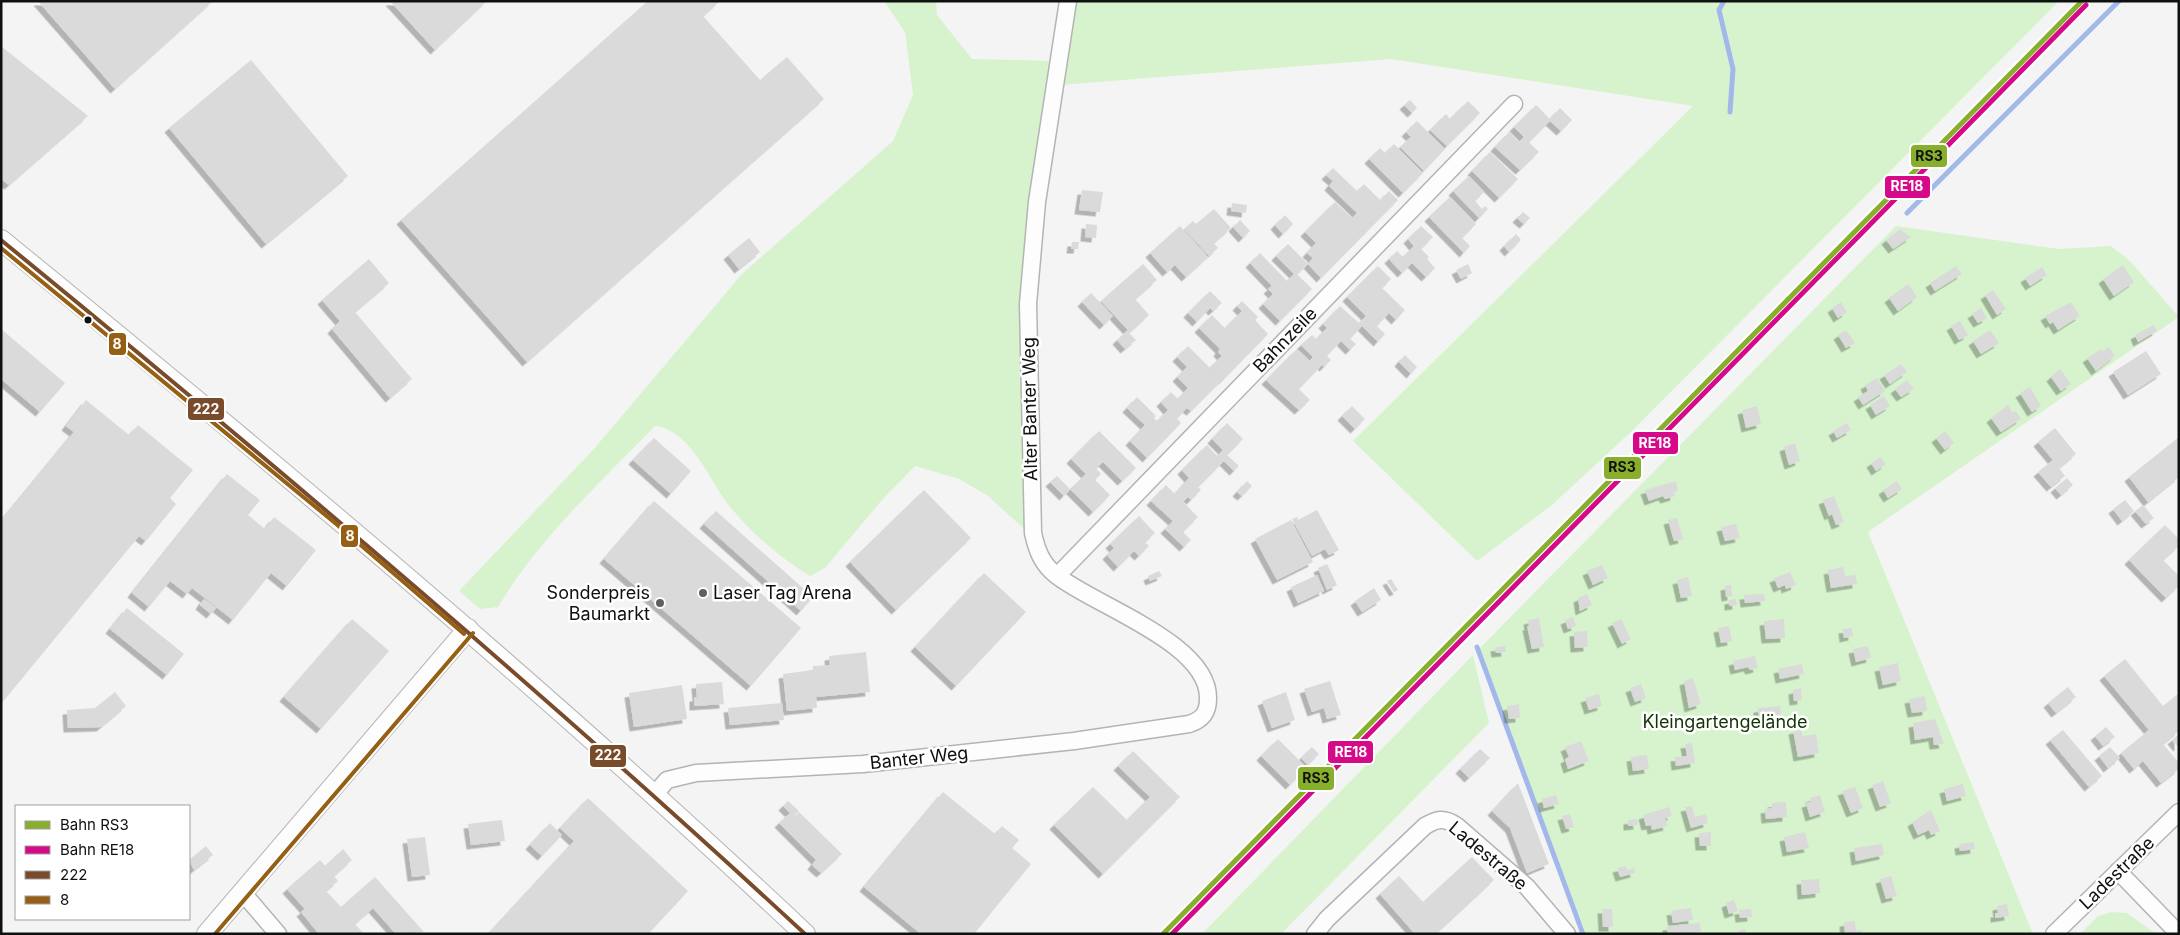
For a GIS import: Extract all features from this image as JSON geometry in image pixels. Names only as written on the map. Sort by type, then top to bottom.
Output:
[{"type":"street","name":"Alter Banter Weg","points":[[1068,1],[1037,202],[1028,304],[1034,533],[1040,559],[1057,576],[1090,597],[1144,625],[1172,644],[1189,660],[1205,682],[1208,695],[1208,707],[1204,716],[1189,724]]},
{"type":"street","name":"Bahnzeile","points":[[1057,576],[1514,104]]},
{"type":"street","points":[[1,240],[324,506],[468,629],[654,795],[805,934]]},
{"type":"street","points":[[207,934],[359,753],[468,629]]},
{"type":"street","name":"Banter Weg","points":[[654,795],[667,780],[696,773],[872,763],[1074,741],[1189,724]]},
{"type":"street","name":"Ladestraße","points":[[2054,934],[2179,812]]},
{"type":"street","name":"Ladestraße","points":[[1315,934],[1327,918],[1425,826],[1438,819],[1449,820],[1457,826],[1527,887],[1567,934]]},
{"type":"street","points":[[2118,871],[2179,934]]},
{"type":"street","points":[[243,893],[278,934]]},
{"type":"green space","points":[[884,1],[936,1],[937,15],[972,59],[1056,61],[1021,291],[1031,535],[988,496],[959,479],[915,466],[882,500],[825,568],[810,576],[789,562],[748,527],[731,508],[699,459],[680,437],[668,430],[655,426],[551,534],[514,582],[498,607],[480,609],[459,591],[593,450],[742,274],[893,141],[913,95],[905,32]]},
{"type":"green space","points":[[1074,1],[2059,1],[1633,430],[1552,505],[1477,561],[1353,441],[1693,106],[1391,59],[1060,85]]},
{"type":"green space","name":"Kleingartengelände","points":[[1896,226],[2059,249],[2111,246],[2130,261],[2179,317],[1868,532],[2033,934],[1586,934],[1479,649]]},
{"type":"green space","points":[[1473,655],[1489,723],[1284,931],[1284,934],[1202,934]]},
{"type":"green space","points":[[2112,912],[2127,913],[2156,934],[2080,934],[2098,916]]},
{"type":"building","points":[[38,1],[213,1],[115,89]]},
{"type":"building","points":[[390,1],[487,1],[435,50]]},
{"type":"building","points":[[648,1],[720,1],[703,16],[760,80],[787,57],[824,99],[527,362],[401,220]]},
{"type":"building","points":[[1,46],[88,116],[9,185],[1,179]]},
{"type":"building","points":[[251,60],[348,176],[266,244],[169,128]]},
{"type":"building","points":[[1410,100],[1417,108],[1412,113],[1404,105]]},
{"type":"building","points":[[1468,101],[1480,113],[1447,146],[1430,130],[1446,114],[1450,119]]},
{"type":"building","points":[[1536,105],[1550,119],[1560,108],[1572,120],[1561,131],[1550,121],[1529,142],[1539,152],[1520,170],[1495,147],[1509,132],[1519,142],[1524,137],[1514,127]]},
{"type":"building","points":[[1417,121],[1445,149],[1424,171],[1400,147],[1411,137],[1406,132]]},
{"type":"building","points":[[1394,144],[1423,173],[1403,193],[1369,159],[1380,148],[1385,153]]},
{"type":"building","points":[[1490,152],[1518,179],[1499,198],[1472,171]]},
{"type":"building","points":[[1333,168],[1357,191],[1364,184],[1380,200],[1389,191],[1398,200],[1321,278],[1308,264],[1313,258],[1307,253],[1316,243],[1305,232],[1335,202],[1352,218],[1357,213],[1329,186],[1333,181],[1326,175]]},
{"type":"building","points":[[1469,176],[1484,192],[1475,201],[1482,209],[1485,206],[1488,209],[1479,218],[1453,191]]},
{"type":"building","points":[[1082,190],[1103,192],[1100,212],[1079,210]]},
{"type":"building","points":[[1450,197],[1476,224],[1462,238],[1470,246],[1464,253],[1429,217]]},
{"type":"building","points":[[1232,203],[1247,205],[1246,213],[1231,211]]},
{"type":"building","points":[[1214,209],[1231,228],[1214,243],[1218,248],[1209,256],[1184,229],[1193,221],[1196,224]]},
{"type":"building","points":[[1523,212],[1530,218],[1524,224],[1517,218]]},
{"type":"building","points":[[1285,215],[1293,224],[1283,234],[1275,225]]},
{"type":"building","points":[[1240,220],[1250,231],[1243,238],[1233,227]]},
{"type":"building","points":[[1086,224],[1097,225],[1096,238],[1085,237]]},
{"type":"building","points":[[1180,226],[1208,257],[1186,277],[1175,265],[1167,272],[1150,253]]},
{"type":"building","points":[[1421,226],[1433,237],[1421,249],[1429,257],[1427,259],[1435,268],[1426,277],[1412,263],[1402,273],[1389,259],[1397,251],[1403,257],[1414,246],[1408,239]]},
{"type":"building","points":[[1900,229],[1911,237],[1893,249],[1886,240]]},
{"type":"building","points":[[1516,234],[1521,240],[1509,252],[1504,246]]},
{"type":"building","points":[[749,238],[760,252],[739,269],[728,255]]},
{"type":"building","points":[[1072,242],[1079,242],[1078,249],[1071,249]]},
{"type":"building","points":[[1288,244],[1308,264],[1297,274],[1312,289],[1280,321],[1263,304],[1273,294],[1268,289],[1272,286],[1250,263],[1260,253],[1287,281],[1294,274],[1276,256]]},
{"type":"building","points":[[369,259],[389,283],[355,312],[412,379],[390,398],[332,329],[340,321],[322,300]]},
{"type":"building","points":[[1143,264],[1157,280],[1135,299],[1149,315],[1129,333],[1136,340],[1125,349],[1117,340],[1128,330],[1101,301]]},
{"type":"building","points":[[1468,264],[1472,273],[1461,279],[1456,270]]},
{"type":"building","points":[[2123,265],[2134,282],[2114,296],[2103,279]]},
{"type":"building","points":[[1378,266],[1391,279],[1382,288],[1405,310],[1396,320],[1389,313],[1377,326],[1385,334],[1378,342],[1362,326],[1350,339],[1356,344],[1350,350],[1341,341],[1327,356],[1331,360],[1324,367],[1322,365],[1299,389],[1310,400],[1299,410],[1266,380],[1297,349],[1310,361],[1313,357],[1301,345],[1312,335],[1316,339],[1327,328],[1323,324],[1340,306],[1359,323],[1366,316],[1347,297]]},
{"type":"building","points":[[1956,266],[1962,274],[1935,291],[1930,283]]},
{"type":"building","points":[[2042,267],[2047,275],[2030,286],[2025,278]]},
{"type":"building","points":[[1908,284],[1917,297],[1898,311],[1889,298]]},
{"type":"building","points":[[1993,290],[2006,309],[1997,315],[1985,295]]},
{"type":"building","points":[[1210,291],[1222,303],[1213,311],[1210,308],[1197,322],[1188,313]]},
{"type":"building","points":[[1091,293],[1113,316],[1104,325],[1082,302]]},
{"type":"building","points":[[1242,301],[1258,317],[1255,320],[1268,334],[1223,380],[1210,367],[1222,356],[1218,352],[1220,349],[1199,328],[1212,315],[1225,328],[1242,311],[1237,306]]},
{"type":"building","points":[[1841,302],[1847,312],[1838,318],[1832,308]]},
{"type":"building","points":[[2071,302],[2080,316],[2058,330],[2053,322],[2050,324],[2045,316]]},
{"type":"building","points":[[1981,308],[1987,318],[1978,323],[1972,314]]},
{"type":"building","points":[[1960,321],[1968,335],[1959,340],[1951,326]]},
{"type":"building","points":[[2154,325],[2157,331],[2138,342],[2135,335]]},
{"type":"building","points":[[1,329],[65,383],[40,412],[1,379]]},
{"type":"building","points":[[1846,330],[1855,343],[1846,348],[1838,335]]},
{"type":"building","points":[[1990,330],[1999,343],[1981,354],[1973,341]]},
{"type":"building","points":[[1188,346],[1222,380],[1191,411],[1187,408],[1177,418],[1181,423],[1147,458],[1130,441],[1145,425],[1127,408],[1137,397],[1156,416],[1154,418],[1157,421],[1168,410],[1161,402],[1171,392],[1178,399],[1188,388],[1177,377],[1187,367],[1177,357]]},
{"type":"building","points":[[2109,347],[2115,356],[2096,371],[2087,358],[2101,349],[2103,351]]},
{"type":"building","points":[[2146,351],[2161,374],[2128,395],[2113,372]]},
{"type":"building","points":[[1405,355],[1417,367],[1411,374],[1399,362]]},
{"type":"building","points":[[1901,364],[1907,372],[1890,384],[1884,375]]},
{"type":"building","points":[[2060,369],[2071,384],[2061,391],[2051,377]]},
{"type":"building","points":[[1877,378],[1885,391],[1863,405],[1858,397],[1868,391],[1865,385]]},
{"type":"building","points":[[1907,380],[1914,389],[1901,397],[1895,389]]},
{"type":"building","points":[[2030,387],[2041,406],[2032,412],[2020,393]]},
{"type":"building","points":[[1884,396],[1890,406],[1876,415],[1870,405]]},
{"type":"building","points":[[86,400],[129,435],[138,425],[193,470],[170,498],[176,504],[146,541],[139,536],[1,704],[1,521],[74,432],[66,426]]},
{"type":"building","points":[[2008,405],[2012,412],[2016,411],[2021,419],[2001,432],[1991,418]]},
{"type":"building","points":[[1352,406],[1365,419],[1355,429],[1342,416]]},
{"type":"building","points":[[1757,406],[1761,424],[1746,428],[1742,410]]},
{"type":"building","points":[[1227,423],[1243,439],[1227,455],[1239,466],[1234,471],[1224,461],[1198,487],[1201,490],[1191,500],[1188,497],[1183,502],[1198,517],[1183,532],[1191,540],[1184,547],[1165,529],[1173,521],[1151,501],[1166,485],[1175,494],[1189,478],[1182,470],[1207,445],[1217,456],[1223,450],[1212,439]]},
{"type":"building","points":[[1847,423],[1851,430],[1837,438],[1833,431]]},
{"type":"building","points":[[2055,428],[2076,454],[2059,468],[2065,476],[2051,487],[2038,472],[2053,460],[2038,442]]},
{"type":"building","points":[[1099,431],[1136,468],[1122,481],[1103,462],[1096,468],[1101,474],[1095,480],[1110,495],[1093,512],[1070,489],[1086,474],[1071,459]]},
{"type":"building","points":[[1945,431],[1954,443],[1945,450],[1936,438]]},
{"type":"building","points":[[2179,437],[2179,477],[2148,502],[2129,477]]},
{"type":"building","points":[[654,438],[691,471],[671,494],[633,460]]},
{"type":"building","points":[[1795,443],[1800,461],[1789,465],[1784,447]]},
{"type":"building","points":[[1880,457],[1886,464],[1876,471],[1871,463]]},
{"type":"building","points":[[227,474],[260,500],[248,515],[265,529],[274,517],[316,550],[287,586],[271,573],[233,620],[192,588],[187,594],[170,581],[149,607],[132,593]]},
{"type":"building","points":[[1057,476],[1070,489],[1064,496],[1050,482]]},
{"type":"building","points":[[2067,478],[2073,485],[2061,495],[2055,488]]},
{"type":"building","points":[[1247,481],[1252,486],[1242,496],[1237,492]]},
{"type":"building","points":[[1676,481],[1678,491],[1674,492],[1675,496],[1665,499],[1663,496],[1649,501],[1645,490]]},
{"type":"building","points":[[1897,481],[1902,489],[1888,498],[1883,490]]},
{"type":"building","points":[[924,490],[971,538],[896,610],[850,562]]},
{"type":"building","points":[[1834,496],[1844,522],[1836,525],[1832,514],[1829,516],[1823,500]]},
{"type":"building","points":[[2125,500],[2134,511],[2122,521],[2113,509]]},
{"type":"building","name":"Laser Tag Arena","points":[[654,501],[801,628],[751,686],[604,559]]},
{"type":"building","points":[[2143,505],[2154,518],[2146,524],[2135,511]]},
{"type":"building","points":[[1317,510],[1339,550],[1329,555],[1325,549],[1312,556],[1292,519],[1297,517],[1298,520]]},
{"type":"building","points":[[716,511],[813,597],[801,611],[704,524]]},
{"type":"building","points":[[1139,516],[1155,533],[1145,542],[1149,546],[1139,556],[1134,551],[1118,567],[1107,555],[1114,548],[1110,544]]},
{"type":"building","points":[[1677,518],[1683,539],[1674,541],[1668,520]]},
{"type":"building","points":[[1291,520],[1313,562],[1277,580],[1255,539]]},
{"type":"building","points":[[1736,524],[1740,538],[1725,541],[1721,527]]},
{"type":"building","points":[[2165,525],[2179,539],[2179,546],[2163,560],[2179,576],[2179,586],[2166,598],[2129,560]]},
{"type":"building","points":[[1327,564],[1337,585],[1327,590],[1318,568]]},
{"type":"building","points":[[1602,565],[1608,578],[1593,585],[1587,571]]},
{"type":"building","points":[[1844,567],[1845,576],[1856,575],[1857,584],[1831,588],[1828,570]]},
{"type":"building","points":[[1159,571],[1162,576],[1150,581],[1148,576]]},
{"type":"building","points":[[1790,572],[1796,585],[1786,589],[1785,585],[1778,588],[1774,578]]},
{"type":"building","points":[[984,573],[1026,612],[956,686],[915,647]]},
{"type":"building","points":[[1317,575],[1324,591],[1298,603],[1291,587]]},
{"type":"building","points":[[1688,577],[1692,596],[1681,598],[1677,580]]},
{"type":"building","points":[[1391,579],[1398,590],[1394,592],[1387,581]]},
{"type":"building","points":[[1731,585],[1732,596],[1726,597],[1725,586]]},
{"type":"building","points":[[1374,588],[1381,600],[1362,612],[1355,601]]},
{"type":"building","points":[[1587,594],[1592,605],[1580,611],[1578,598]]},
{"type":"building","points":[[1764,594],[1765,601],[1745,603],[1744,595]]},
{"type":"building","points":[[204,599],[216,608],[211,614],[200,605]]},
{"type":"building","points":[[1736,599],[1737,605],[1729,606],[1729,600]]},
{"type":"building","points":[[127,608],[184,654],[167,675],[110,629]]},
{"type":"building","points":[[1573,617],[1576,626],[1568,629],[1565,620]]},
{"type":"building","points":[[1539,618],[1544,647],[1532,649],[1527,626],[1529,626],[1528,620]]},
{"type":"building","points":[[352,619],[389,651],[321,729],[284,697]]},
{"type":"building","points":[[1621,619],[1631,639],[1622,644],[1612,623]]},
{"type":"building","points":[[1784,619],[1785,638],[1766,639],[1764,621]]},
{"type":"building","points":[[1729,626],[1732,641],[1721,643],[1718,628]]},
{"type":"building","points":[[1852,628],[1853,636],[1844,638],[1843,629]]},
{"type":"building","points":[[1587,631],[1588,647],[1575,648],[1574,632]]},
{"type":"building","points":[[1505,646],[1506,652],[1496,653],[1495,647]]},
{"type":"building","points":[[1868,646],[1871,658],[1856,662],[1853,649]]},
{"type":"building","points":[[866,652],[870,692],[816,697],[817,708],[787,711],[783,674],[813,670],[813,666],[830,665],[829,656]]},
{"type":"building","points":[[1755,656],[1758,668],[1750,670],[1748,667],[1735,670],[1733,661]]},
{"type":"building","points":[[2125,659],[2163,706],[2179,693],[2179,731],[2163,744],[2179,763],[2179,769],[2161,783],[2143,761],[2134,769],[2121,753],[2149,730],[2104,676]]},
{"type":"building","points":[[1898,663],[1901,681],[1883,685],[1879,667]]},
{"type":"building","points":[[1802,664],[1804,674],[1780,679],[1778,669]]},
{"type":"building","points":[[1693,678],[1701,704],[1689,708],[1684,681]]},
{"type":"building","points":[[1330,681],[1341,715],[1327,719],[1324,708],[1312,712],[1304,689]]},
{"type":"building","points":[[722,682],[724,704],[694,706],[694,697],[697,697],[696,684]]},
{"type":"building","points":[[1641,684],[1646,698],[1635,702],[1630,688]]},
{"type":"building","points":[[682,685],[687,719],[634,727],[629,693]]},
{"type":"building","points":[[2068,687],[2076,697],[2056,713],[2048,703]]},
{"type":"building","points":[[1801,688],[1802,700],[1794,701],[1793,690]]},
{"type":"building","points":[[115,692],[126,706],[101,727],[68,728],[67,710],[95,708]]},
{"type":"building","points":[[1286,692],[1295,720],[1272,728],[1262,701]]},
{"type":"building","points":[[1599,694],[1602,706],[1589,710],[1585,698]]},
{"type":"building","points":[[1925,696],[1927,711],[1912,713],[1909,699]]},
{"type":"building","points":[[782,703],[784,720],[730,725],[728,708]]},
{"type":"building","points":[[1519,704],[1520,718],[1509,719],[1507,706]]},
{"type":"building","points":[[1780,706],[1781,716],[1771,717],[1771,720],[1759,721],[1758,708]]},
{"type":"building","points":[[1935,719],[1944,744],[1934,745],[1933,737],[1915,740],[1913,723]]},
{"type":"building","points":[[2106,727],[2115,737],[2103,746],[2095,736]]},
{"type":"building","points":[[1801,728],[1802,736],[1816,734],[1819,753],[1798,757],[1793,730]]},
{"type":"building","points":[[2063,730],[2102,776],[2089,787],[2050,740]]},
{"type":"building","points":[[2179,734],[2179,746],[2178,747],[2172,740]]},
{"type":"building","points":[[1278,739],[1307,768],[1290,785],[1261,756]]},
{"type":"building","points":[[1581,741],[1589,761],[1568,769],[1565,759],[1569,757],[1565,747]]},
{"type":"building","points":[[1692,743],[1695,763],[1676,766],[1675,757],[1687,756],[1685,744]]},
{"type":"building","points":[[1312,747],[1319,754],[1308,765],[1301,758]]},
{"type":"building","points":[[2110,747],[2120,758],[2108,768],[2099,756]]},
{"type":"building","points":[[1480,749],[1490,758],[1469,778],[1460,769]]},
{"type":"building","points":[[1133,751],[1180,797],[1103,874],[1054,825],[1093,787],[1127,820],[1150,797],[1118,766]]},
{"type":"building","points":[[1647,755],[1649,769],[1633,771],[1631,757]]},
{"type":"building","points":[[1883,781],[1891,803],[1880,807],[1872,785]]},
{"type":"building","points":[[1518,783],[1549,864],[1527,873],[1510,828],[1492,811]]},
{"type":"building","points":[[1963,784],[1966,796],[1947,801],[1944,789]]},
{"type":"building","points":[[1855,787],[1863,808],[1851,813],[1842,791]]},
{"type":"building","points":[[943,792],[995,834],[1002,826],[1019,840],[1012,848],[1031,864],[974,934],[921,934],[864,887]]},
{"type":"building","points":[[1556,795],[1559,804],[1544,808],[1542,799]]},
{"type":"building","points":[[1820,795],[1825,812],[1810,817],[1806,803],[1811,802],[1810,798]]},
{"type":"building","points":[[588,798],[688,891],[648,934],[488,934],[574,841],[560,828]]},
{"type":"building","points":[[788,801],[799,811],[790,821],[799,812],[842,854],[821,873],[812,865],[816,860],[779,823],[790,813],[783,806]]},
{"type":"building","points":[[1786,802],[1787,817],[1766,819],[1765,809],[1772,808],[1772,803]]},
{"type":"building","points":[[1692,806],[1695,817],[1706,814],[1708,823],[1691,828],[1685,807]]},
{"type":"building","points":[[1669,807],[1672,816],[1665,818],[1668,826],[1652,830],[1651,825],[1646,826],[1643,815]]},
{"type":"building","points":[[1931,810],[1940,831],[1931,835],[1929,830],[1918,835],[1912,822]]},
{"type":"building","points":[[1570,814],[1574,827],[1566,829],[1562,816]]},
{"type":"building","points":[[1637,819],[1638,825],[1628,826],[1628,820]]},
{"type":"building","points":[[502,820],[505,841],[471,845],[468,824]]},
{"type":"building","points":[[550,823],[562,835],[542,856],[530,845]]},
{"type":"building","points":[[1711,832],[1711,846],[1700,846],[1699,833]]},
{"type":"building","points":[[1805,832],[1809,848],[1787,852],[1784,837]]},
{"type":"building","points":[[425,837],[430,875],[412,877],[407,839]]},
{"type":"building","points":[[1974,842],[1975,849],[1960,851],[1959,844]]},
{"type":"building","points":[[1882,844],[1884,855],[1856,861],[1854,848]]},
{"type":"building","points":[[206,846],[213,855],[194,870],[190,859]]},
{"type":"building","points":[[343,849],[352,860],[334,876],[338,881],[326,891],[341,907],[375,877],[424,932],[396,934],[373,908],[355,924],[364,934],[319,934],[301,912],[305,909],[287,889],[320,860],[325,866]]},
{"type":"building","points":[[1472,857],[1494,880],[1436,934],[1415,934],[1380,894],[1399,876],[1423,902]]},
{"type":"building","points":[[1626,866],[1627,870],[1634,868],[1635,873],[1620,877],[1617,868]]},
{"type":"building","points":[[1891,876],[1897,896],[1886,899],[1880,879]]},
{"type":"building","points":[[1819,879],[1820,893],[1802,895],[1801,880]]},
{"type":"building","points":[[1734,900],[1738,911],[1729,914],[1726,903]]},
{"type":"building","points":[[2007,904],[2009,916],[1995,918],[1995,913],[1998,913],[1997,906]]},
{"type":"building","points":[[1691,908],[1693,920],[1673,923],[1671,911]]},
{"type":"building","points":[[1602,909],[1612,909],[1613,927],[1603,927]]},
{"type":"building","points":[[1751,909],[1752,917],[1740,918],[1739,910]]},
{"type":"building","points":[[1855,921],[1856,931],[1862,930],[1862,934],[1845,934],[1844,922]]},
{"type":"building","points":[[1700,923],[1701,932],[1668,934],[1667,926]]},
{"type":"building","points":[[1745,929],[1746,934],[1737,934],[1737,931]]},
{"type":"waterway","points":[[1724,1],[1719,10],[1733,69],[1730,112]]},
{"type":"waterway","points":[[1907,213],[2119,1]]},
{"type":"waterway","points":[[1477,647],[1583,934]]},
{"type":"rail line","name":"RS3","points":[[1163,934],[2082,1]]},
{"type":"rail line","name":"RE18","points":[[1172,934],[2086,5]]},
{"type":"transit line","name":"222","points":[[1,240],[307,494],[509,668],[805,934]]},
{"type":"transit line","name":"8","points":[[1,248],[335,523],[464,634]]},
{"type":"transit line","name":"8","points":[[215,934],[473,633]]},
{"type":"place","name":"Laser Tag Arena","points":[[703,593]]},
{"type":"place","name":"Sonderpreis Baumarkt","points":[[660,603]]}]
